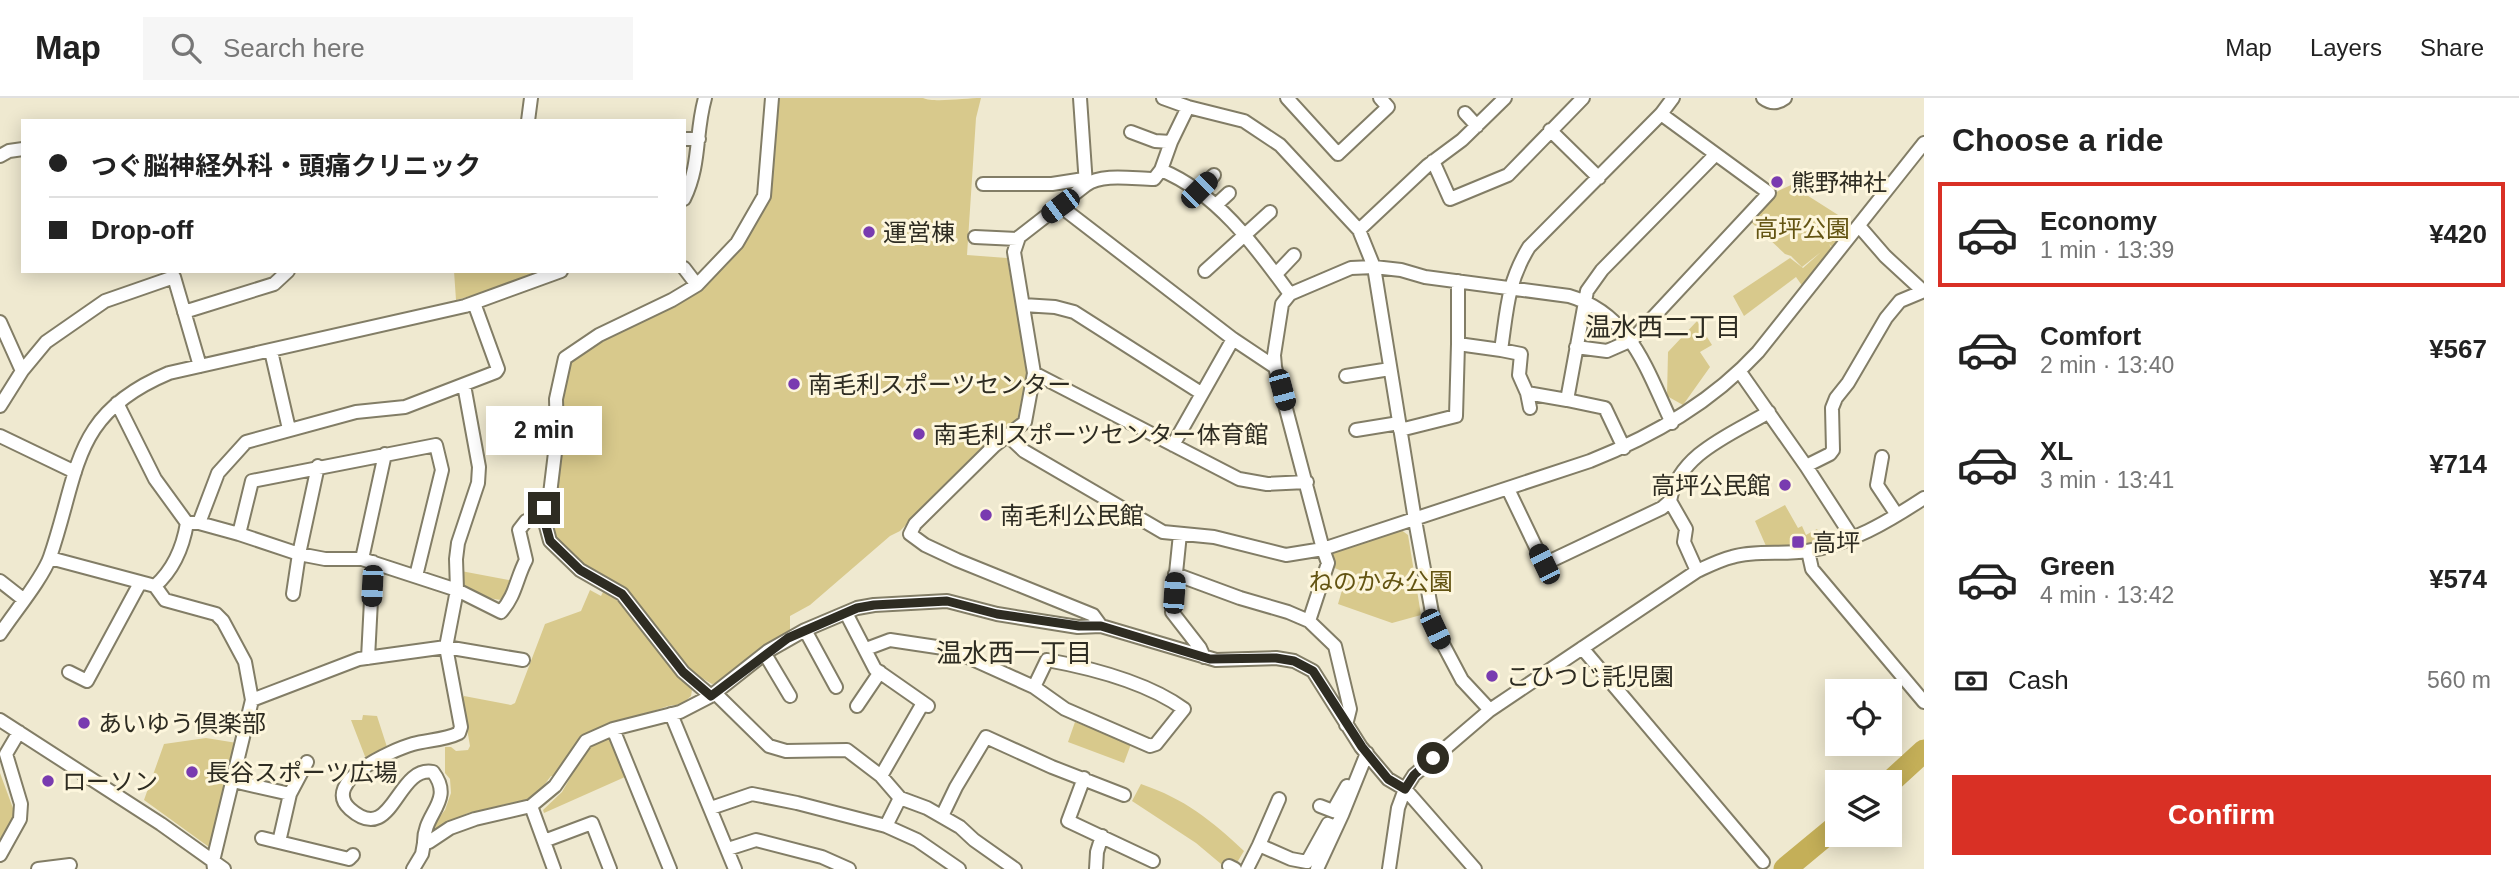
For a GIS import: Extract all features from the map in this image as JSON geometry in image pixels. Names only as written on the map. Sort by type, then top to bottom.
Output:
[{"type":"street","points":[[528,119],[531,98]]},
{"type":"street","points":[[686,194],[692,181],[705,98]]},
{"type":"street","points":[[772,98],[762,202],[737,243],[697,285],[673,300],[599,335],[565,358],[556,399],[557,436],[550,494],[543,515],[550,541],[580,570],[622,594],[683,672],[713,694],[769,746],[786,751],[847,750],[881,776],[900,798],[960,827],[1015,869]]},
{"type":"street","points":[[975,237],[1017,239],[1060,206],[1085,182],[1080,98]]},
{"type":"street","points":[[1163,98],[1244,121],[1255,127],[1280,145],[1359,230],[1374,267],[1435,629],[1462,680],[1490,710]]},
{"type":"street","points":[[1287,98],[1338,154],[1389,101]]},
{"type":"street","points":[[1359,230],[1433,161],[1462,140],[1505,98]]},
{"type":"street","points":[[1433,161],[1450,199],[1508,175],[1583,98]]},
{"type":"street","points":[[1501,350],[1510,287],[1517,267],[1529,247],[1661,114],[1673,98]]},
{"type":"street","points":[[1763,98],[1769,103],[1779,103],[1785,98]]},
{"type":"street","points":[[983,184],[1052,184],[1109,178],[1154,178],[1161,170],[1188,107]]},
{"type":"street","points":[[1465,113],[1477,126]]},
{"type":"street","points":[[1576,347],[1607,351],[1632,340],[1769,193],[1661,114]]},
{"type":"street","points":[[1550,130],[1599,178]]},
{"type":"street","points":[[1131,132],[1155,141],[1171,142]]},
{"type":"street","points":[[686,139],[699,139]]},
{"type":"street","points":[[1008,436],[1024,451],[1159,531],[1214,537],[1286,555],[1323,549],[1415,520],[1624,447],[1672,423],[1740,372],[1924,142]]},
{"type":"street","points":[[0,156],[21,149]]},
{"type":"street","points":[[1567,400],[1587,291],[1602,270],[1714,155]]},
{"type":"street","points":[[1161,170],[1184,180],[1216,205],[1290,294]]},
{"type":"street","points":[[1199,190],[1214,175]]},
{"type":"street","points":[[1216,205],[1229,193]]},
{"type":"street","points":[[1060,206],[1233,339],[1275,368]]},
{"type":"street","points":[[1207,264],[1270,212]]},
{"type":"street","points":[[1806,466],[1833,450],[1832,408],[1836,398],[1848,383],[1886,318],[1900,301],[1924,291],[1885,256],[1859,226]]},
{"type":"street","points":[[1017,239],[1014,258],[1034,373],[1025,422],[994,446],[915,524],[910,534],[925,545],[957,560],[1093,615],[1101,626]]},
{"type":"street","points":[[1276,274],[1294,255]]},
{"type":"street","points":[[1310,621],[1328,563],[1275,368],[1279,315],[1282,304],[1290,294],[1350,268],[1374,267],[1585,300],[1614,319],[1632,340],[1672,423]]},
{"type":"street","points":[[686,271],[697,285]]},
{"type":"street","points":[[184,312],[274,284],[286,273]]},
{"type":"street","points":[[0,406],[22,370],[46,342],[105,301],[173,274],[200,366]]},
{"type":"street","points":[[0,634],[50,558],[87,439],[99,420],[117,402],[150,381],[169,373],[474,303],[540,275]]},
{"type":"street","points":[[1356,430],[1400,427],[1456,416],[1458,281]]},
{"type":"street","points":[[155,586],[163,579],[177,556],[218,473],[246,442],[356,412],[405,407],[498,369],[474,303]]},
{"type":"street","points":[[1023,306],[1055,307],[1074,312],[1201,393]]},
{"type":"street","points":[[0,322],[22,370]]},
{"type":"street","points":[[1173,445],[1233,339]]},
{"type":"street","points":[[1458,344],[1521,354],[1519,375],[1530,408]]},
{"type":"street","points":[[271,351],[289,429]]},
{"type":"street","points":[[1346,376],[1390,369]]},
{"type":"street","points":[[1740,372],[1852,537]]},
{"type":"street","points":[[1034,373],[1239,479],[1267,484],[1307,482]]},
{"type":"street","points":[[413,869],[422,854],[424,829],[441,798],[441,783],[433,772],[416,775],[386,813],[372,819],[357,816],[346,805],[342,795],[346,782],[387,754],[411,744],[459,733],[461,727],[446,647],[457,590],[458,543],[478,483],[479,467],[464,385]]},
{"type":"street","points":[[1527,393],[1605,408],[1624,447]]},
{"type":"street","points":[[117,402],[155,479],[193,523],[239,534],[299,554],[325,559],[368,561],[457,590],[504,614],[517,589],[518,575],[526,560],[519,530],[526,521],[543,515]]},
{"type":"street","points":[[1508,489],[1544,564],[1662,508],[1670,500],[1673,487],[1696,455],[1769,412]]},
{"type":"street","points":[[0,436],[75,472]]},
{"type":"street","points":[[239,534],[252,481],[436,445],[442,470],[416,576]]},
{"type":"street","points":[[368,658],[368,561],[385,454]]},
{"type":"street","points":[[1882,457],[1877,485],[1897,515]]},
{"type":"street","points":[[1540,462],[1543,476]]},
{"type":"street","points":[[293,594],[318,467]]},
{"type":"street","points":[[1389,869],[1398,808],[1405,789],[1414,775],[1490,710],[1697,571],[1733,556],[1808,551],[1852,537],[1924,498]]},
{"type":"street","points":[[1670,500],[1686,529],[1684,542],[1697,571]]},
{"type":"street","points":[[1180,534],[1172,612],[1204,657]]},
{"type":"street","points":[[1808,551],[1812,569],[1924,702]]},
{"type":"street","points":[[0,720],[217,866],[252,700],[245,662],[223,621],[216,614],[165,600],[155,586],[50,558]]},
{"type":"street","points":[[1175,574],[1310,621],[1335,646],[1350,709],[1346,724]]},
{"type":"street","points":[[0,581],[23,599]]},
{"type":"street","points":[[69,671],[87,681],[105,640],[140,583]]},
{"type":"street","points":[[424,843],[450,828],[531,806],[555,786],[586,741],[613,729],[671,714],[713,694],[765,654],[805,630],[874,605],[947,601],[997,614],[1079,626],[1101,626],[1216,660],[1276,658],[1294,661],[1313,671],[1346,724],[1388,779],[1405,789],[1475,869]]},
{"type":"street","points":[[846,613],[875,669],[925,705],[881,776]]},
{"type":"street","points":[[805,630],[836,687]]},
{"type":"street","points":[[866,649],[890,640],[950,649],[1034,687],[1065,709],[1150,746],[1156,744],[1184,709],[1172,700],[1090,667],[1047,660],[1034,687]]},
{"type":"street","points":[[252,700],[368,658],[446,647],[523,660]]},
{"type":"street","points":[[1582,648],[1763,862]]},
{"type":"street","points":[[765,654],[790,696]]},
{"type":"street","points":[[857,706],[880,672]]},
{"type":"street","points":[[671,714],[735,869]]},
{"type":"street","points":[[613,729],[670,869]]},
{"type":"street","points":[[0,855],[20,819],[22,804],[6,754],[19,732]]},
{"type":"street","points":[[942,816],[986,737],[1124,795]]},
{"type":"street","points":[[1317,869],[1367,753]]},
{"type":"street","points":[[279,842],[290,794],[307,762]]},
{"type":"street","points":[[1084,778],[1068,821],[1153,861]]},
{"type":"street","points":[[1320,806],[1333,811],[1349,781],[1358,778]]},
{"type":"street","points":[[233,781],[290,794]]},
{"type":"street","points":[[710,808],[752,794],[761,795],[886,826],[917,840],[959,869]]},
{"type":"street","points":[[886,826],[900,798]]},
{"type":"street","points":[[1247,869],[1275,818],[1279,799]]},
{"type":"street","points":[[531,806],[554,869]]},
{"type":"street","points":[[544,841],[592,823],[610,869]]},
{"type":"street","points":[[1258,845],[1291,859],[1307,862],[1328,824],[1336,827]]},
{"type":"street","points":[[1096,869],[1102,836]]},
{"type":"street","points":[[262,838],[349,859],[353,855]]},
{"type":"street","points":[[728,849],[756,840],[822,856],[849,869]]},
{"type":"street","points":[[38,869],[61,865]]},
{"type":"green space","name":"南毛利スポーツセンター","points":[[777,98],[981,98],[976,118],[967,255],[1007,258],[1028,368],[1017,421],[985,444],[900,531],[890,536],[810,605],[790,616],[790,630],[712,684],[685,668],[625,592],[581,565],[557,541],[547,515],[556,495],[564,437],[561,401],[568,362],[606,336],[696,292],[727,265],[753,230],[769,198]]},
{"type":"green space","name":"高坪公園","points":[[1791,185],[1846,220],[1849,227],[1843,241],[1834,249],[1829,244],[1833,251],[1803,287],[1796,277],[1744,316],[1733,296],[1790,258],[1803,268],[1821,252],[1802,267],[1750,221],[1778,191]]},
{"type":"green space","points":[[454,273],[536,273],[517,283],[456,300]]},
{"type":"green space","points":[[1697,321],[1712,345],[1700,352],[1710,367],[1683,405],[1667,396],[1668,352]]},
{"type":"green space","points":[[1785,505],[1798,528],[1802,526],[1806,535],[1817,529],[1822,537],[1835,530],[1838,536],[1812,544],[1766,546],[1755,521]]},
{"type":"green space","name":"ねのかみ公園","points":[[1400,529],[1408,535],[1421,615],[1392,623],[1338,604],[1347,573],[1332,567],[1330,557],[1333,551]]},
{"type":"green space","points":[[461,571],[514,581],[509,599],[490,598],[470,589],[461,582]]},
{"type":"green space","points":[[590,590],[601,596],[604,590],[629,610],[692,690],[691,696],[682,704],[668,706],[587,734],[558,776],[551,776],[538,793],[528,799],[468,813],[431,831],[445,810],[451,793],[450,779],[445,773],[445,747],[456,751],[468,750],[470,746],[462,699],[464,696],[511,705],[515,703],[545,624],[581,611]]},
{"type":"green space","points":[[363,715],[377,716],[387,747],[366,759],[351,720],[362,720]]},
{"type":"green space","points":[[1075,722],[1131,744],[1124,763],[1068,742]]},
{"type":"green space","points":[[607,737],[612,740],[625,777],[544,813],[543,810],[562,792],[588,747]]},
{"type":"green space","name":"長谷スポーツ広場","points":[[206,738],[237,743],[209,847],[144,800],[164,744]]},
{"type":"green space","points":[[0,773],[14,811],[13,818],[0,839]]},
{"type":"green space","points":[[1141,784],[1171,796],[1197,812],[1244,851],[1233,869],[1227,869],[1196,843],[1132,801]]},
{"type":"waterway","points":[[1902,771],[1924,751]]},
{"type":"waterway","points":[[1785,869],[1825,836]]},
{"type":"place","name":"熊野神社","points":[[1777,182]]},
{"type":"place","name":"運営棟","points":[[869,232]]},
{"type":"place","name":"南毛利スポーツセンター","points":[[794,384]]},
{"type":"place","name":"南毛利スポーツセンター体育館","points":[[919,434]]},
{"type":"place","name":"高坪公民館","points":[[1785,485]]},
{"type":"place","name":"南毛利公民館","points":[[986,515]]},
{"type":"place","name":"高坪","points":[[1798,542]]},
{"type":"place","name":"こひつじ託児園","points":[[1492,676]]},
{"type":"place","name":"あいゆう倶楽部","points":[[84,723]]},
{"type":"place","name":"長谷スポーツ広場","points":[[192,772]]},
{"type":"place","name":"ローソン","points":[[48,781]]},
{"type":"district","name":"温水西二丁目","points":[[1663,327]]},
{"type":"district","name":"温水西一丁目","points":[[1014,653]]},
{"type":"route","points":[[544,508],[543,515],[550,541],[580,570],[622,594],[683,672],[711,696],[788,638],[857,608],[947,601],[997,614],[1079,626],[1101,626],[1210,659],[1276,658],[1294,661],[1313,671],[1336,710],[1388,779],[1405,789],[1414,775],[1433,758]]}]
